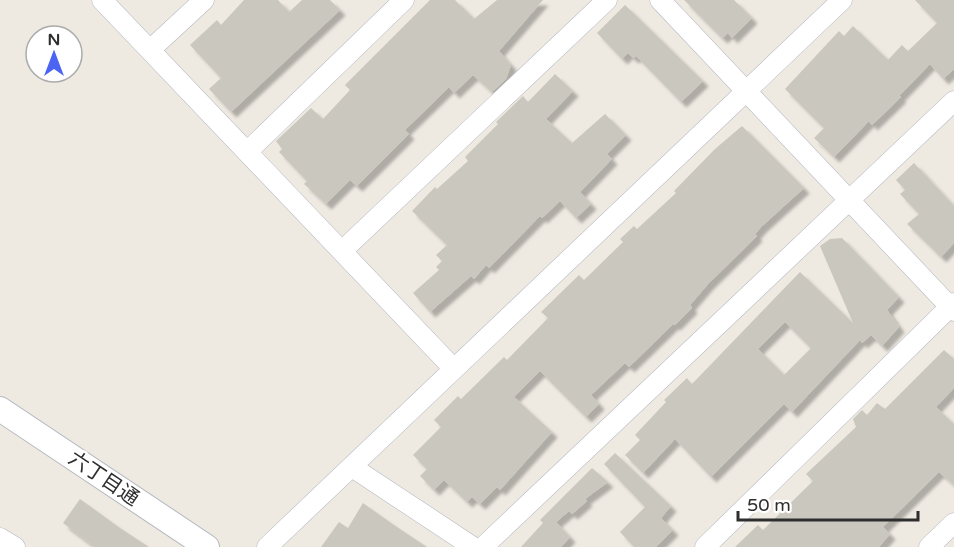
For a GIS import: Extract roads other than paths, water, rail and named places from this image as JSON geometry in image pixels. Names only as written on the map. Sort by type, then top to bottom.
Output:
[{"type":"street","points":[[102,0],[454,369]]},
{"type":"street","points":[[150,50],[204,0]]},
{"type":"street","points":[[247,152],[404,0]]},
{"type":"street","points":[[342,251],[607,0]]},
{"type":"street","points":[[660,0],[849,201],[953,307],[705,547]]},
{"type":"street","points":[[267,547],[842,0]]},
{"type":"street","points":[[483,547],[954,101]]},
{"type":"street","name":"六丁目通","points":[[0,409],[207,547]]},
{"type":"street","points":[[352,467],[473,547]]},
{"type":"street","points":[[929,547],[954,523]]},
{"type":"street","points":[[0,538],[15,547]]}]
